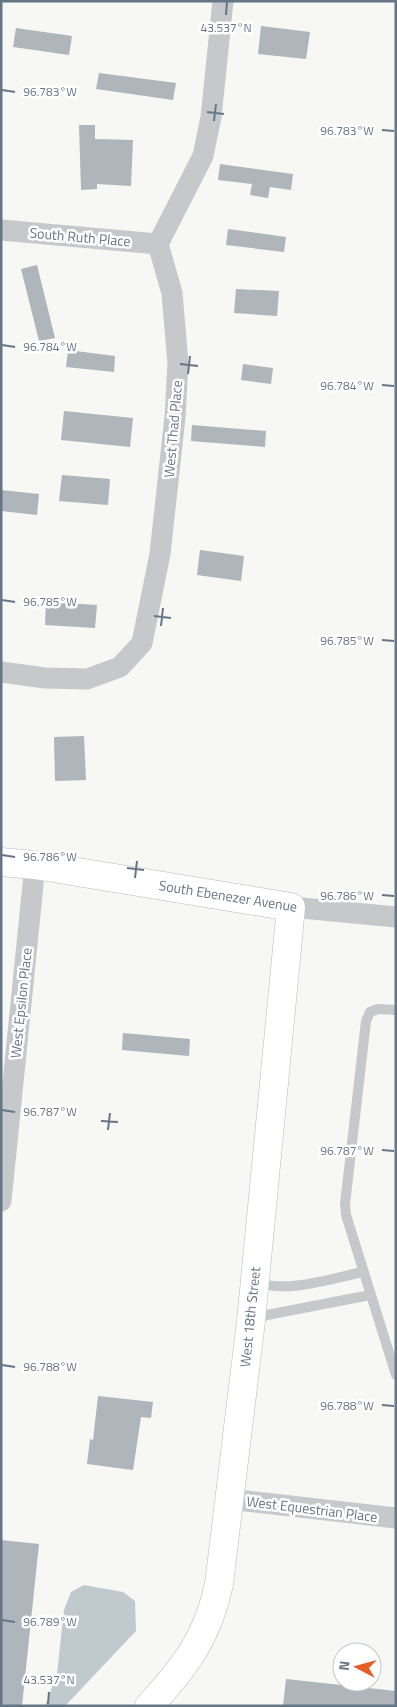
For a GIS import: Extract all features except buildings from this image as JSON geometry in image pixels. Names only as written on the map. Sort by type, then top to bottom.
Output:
[{"type":"street","points":[[158,244],[203,156],[211,117],[223,1]]},
{"type":"street","name":"South Ruth Place","points":[[1,230],[158,244]]},
{"type":"street","name":"West Thad Place","points":[[1,672],[45,678],[87,679],[120,667],[142,644],[160,554],[176,408],[178,363],[176,322],[172,293],[158,244]]},
{"type":"street","name":"South Ebenezer Avenue","points":[[1,862],[35,865],[291,907],[396,917]]},
{"type":"street","name":"West Epsilon Place","points":[[1,1201],[35,865]]},
{"type":"street","name":"West 18th Street","points":[[149,1706],[175,1678],[205,1633],[219,1584],[251,1321],[253,1281],[291,907]]},
{"type":"street","name":"West Equestrian Place","points":[[228,1499],[396,1518]]},
{"type":"lane","points":[[396,1010],[378,1009],[370,1012],[366,1021],[345,1204],[346,1215],[396,1375]]},
{"type":"lane","points":[[253,1281],[269,1287],[285,1287],[363,1272]]},
{"type":"lane","points":[[251,1321],[267,1315],[370,1295]]},
{"type":"shaded area","points":[[84,1585],[123,1592],[135,1601],[136,1631],[65,1706],[45,1706],[57,1674],[64,1610],[71,1592]]}]
